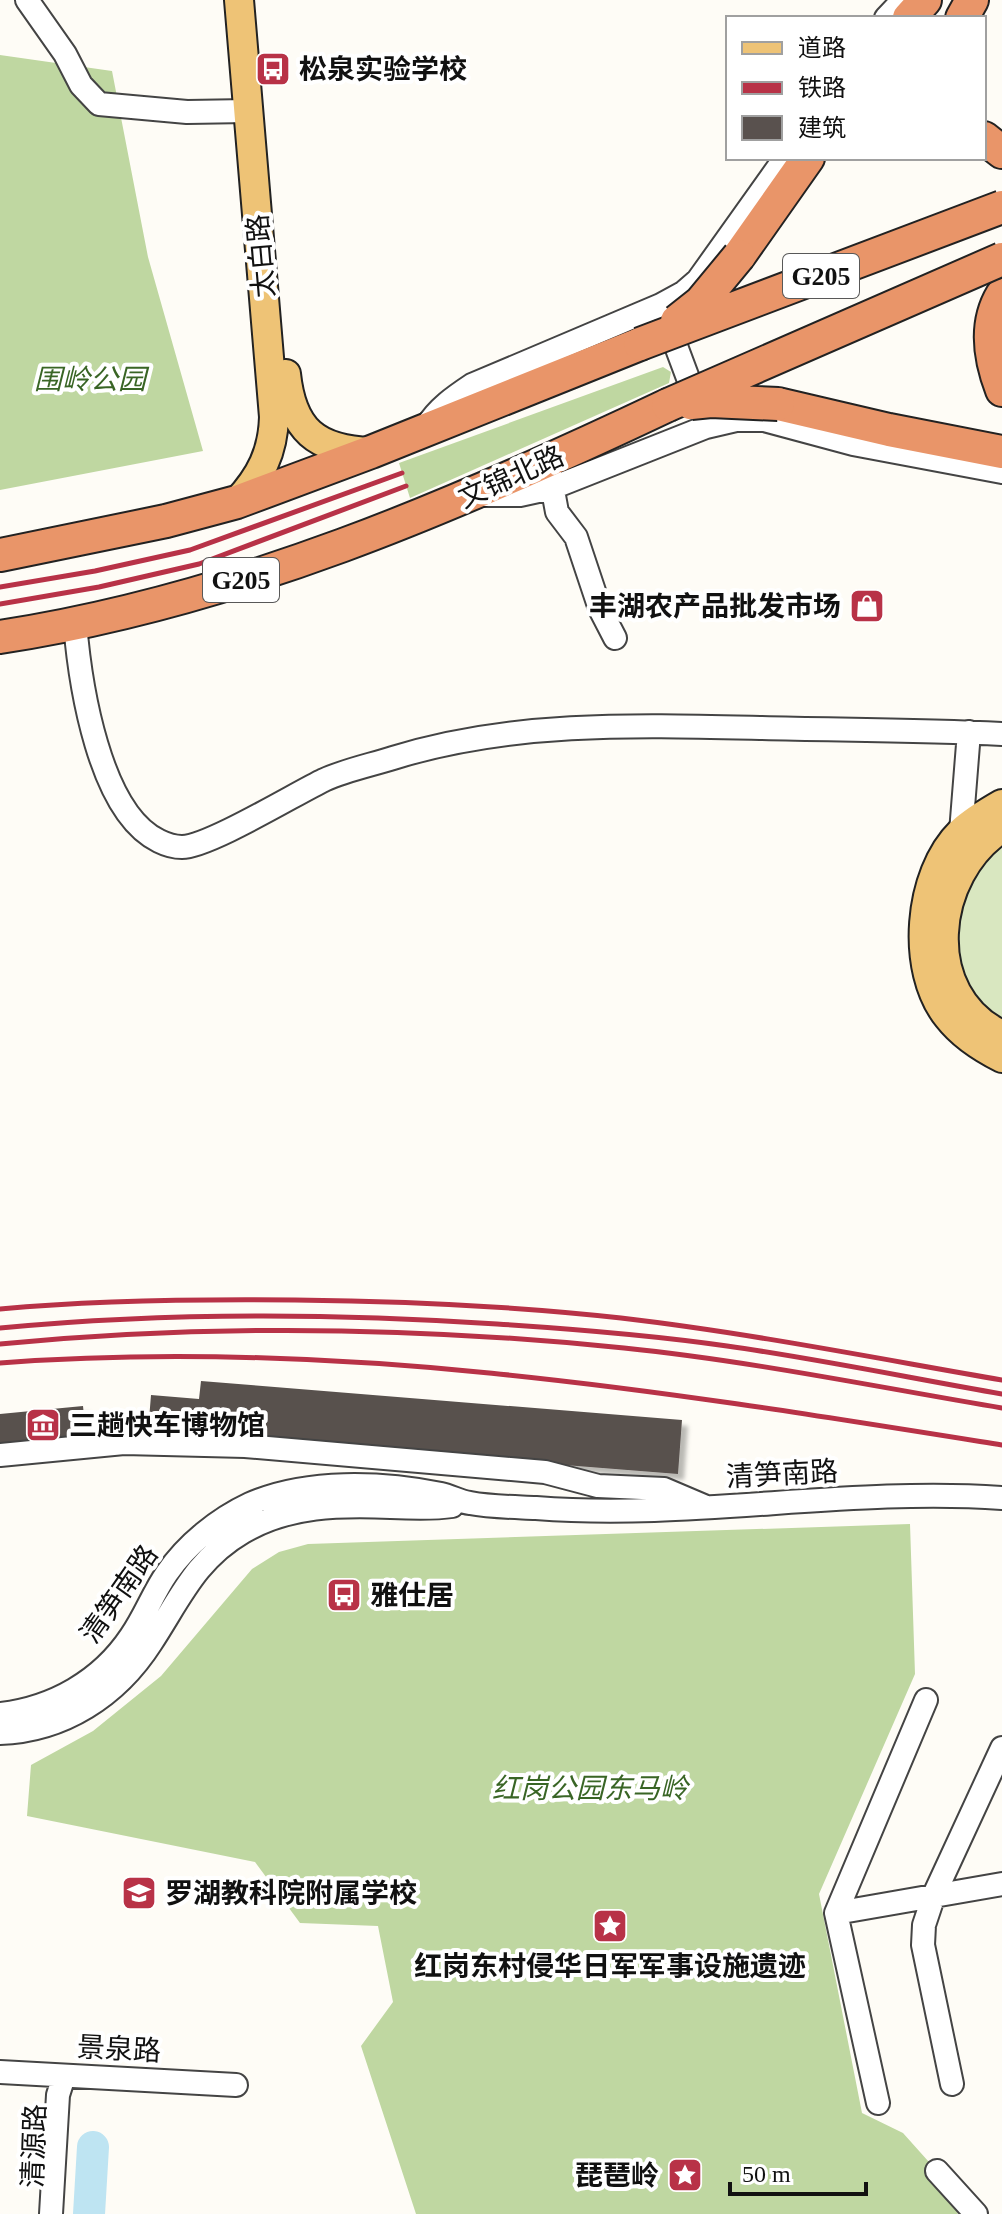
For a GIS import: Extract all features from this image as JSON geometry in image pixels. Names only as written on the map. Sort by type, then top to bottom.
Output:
[{"type":"highway","points":[[911,16],[925,0]]},
{"type":"highway","points":[[986,140],[1002,152]]},
{"type":"highway","points":[[640,344],[688,314],[715,287],[807,160]]},
{"type":"highway","name":"G205","points":[[0,555],[47,548],[237,502],[424,432],[640,344],[1002,207]]},
{"type":"highway","name":"文锦北路","points":[[0,637],[156,604],[284,567],[473,495],[550,475],[668,405],[1002,259]]},
{"type":"highway","points":[[1002,295],[997,303],[990,335],[992,365],[1002,390]]},
{"type":"highway","points":[[668,405],[711,401],[778,404],[915,436],[1002,452]]},
{"type":"main road","name":"太白路","points":[[237,502],[260,474],[272,446],[274,432],[239,0]]},
{"type":"main road","name":"太白路","points":[[257,0],[289,394],[298,418],[314,438],[336,448],[371,452]]},
{"type":"main road","points":[[1002,804],[961,832],[950,846],[933,878],[925,913],[924,947],[934,991],[946,1015],[965,1036],[1002,1058]]},
{"type":"main road","points":[[1002,828],[991,835],[969,859],[953,890],[945,921],[944,951],[949,981],[965,1007],[977,1020],[1002,1035]]},
{"type":"street","points":[[27,0],[65,54],[81,85],[99,104],[187,112],[248,111]]},
{"type":"street","points":[[888,16],[903,0]]},
{"type":"street","points":[[424,432],[441,408],[472,385],[683,293],[698,280],[784,160]]},
{"type":"street","points":[[661,305],[706,427]]},
{"type":"street","points":[[615,638],[600,609],[576,537],[557,512],[550,475],[736,420],[764,420],[853,444],[1002,472]]},
{"type":"street","points":[[75,623],[80,676],[94,733],[116,797],[136,827],[161,842],[184,847],[207,840],[328,779],[398,756],[520,732],[613,725],[1002,734]]},
{"type":"street","points":[[961,832],[969,732]]},
{"type":"street","points":[[0,1455],[124,1443],[245,1446],[545,1472],[598,1486],[664,1489],[709,1508]]},
{"type":"street","name":"清笋南路","points":[[0,1714],[58,1698],[97,1674],[132,1635],[153,1595],[178,1560],[207,1532],[251,1504],[304,1487],[364,1486],[441,1494],[469,1503],[614,1512],[912,1496],[1002,1498]]},
{"type":"street","name":"清笋南路","points":[[0,1733],[26,1730],[64,1719],[84,1711],[108,1693],[142,1657],[194,1574],[225,1545],[258,1524],[301,1509],[356,1505],[443,1508],[469,1503]]},
{"type":"street","points":[[878,2103],[836,1913],[926,1700]]},
{"type":"street","points":[[952,2084],[923,1945],[924,1925],[934,1895],[1002,1748]]},
{"type":"street","points":[[836,1913],[1002,1884]]},
{"type":"street","name":"景泉路","points":[[0,2072],[236,2085]]},
{"type":"street","name":"清源路","points":[[51,2214],[58,2095],[64,2076]]},
{"type":"street","name":"清源路","points":[[61,2214],[67,2096],[64,2076]]},
{"type":"street","points":[[937,2171],[976,2214]]},
{"type":"green space","name":"围岭公园","points":[[0,55],[112,71],[148,257],[203,451],[0,490]]},
{"type":"green space","points":[[663,367],[671,372],[669,383],[410,498],[399,463]]},
{"type":"green space","points":[[1002,838],[1002,1022],[976,1004],[952,954],[960,895]]},
{"type":"green space","name":"红岗公园东马岭","points":[[910,1524],[915,1674],[819,1894],[862,2113],[903,2133],[937,2171],[958,2214],[416,2214],[361,2046],[393,2002],[378,1926],[300,1923],[255,1862],[27,1816],[31,1765],[93,1731],[161,1676],[252,1569],[279,1552],[308,1544]]},
{"type":"building","points":[[201,1381],[682,1420],[678,1474],[148,1432],[151,1395],[199,1399]]},
{"type":"building","name":"三趟快车博物馆","points":[[83,1406],[86,1435],[0,1444],[0,1414]]},
{"type":"waterway","points":[[89,2214],[93,2147]]},
{"type":"railway","points":[[0,587],[95,571],[190,550],[402,473]]},
{"type":"railway","points":[[0,604],[99,587],[199,564],[406,486]]},
{"type":"railway","points":[[0,1309],[111,1302],[221,1300],[499,1307],[621,1318],[717,1331],[1002,1380]]},
{"type":"railway","points":[[0,1328],[124,1319],[249,1316],[497,1324],[727,1346],[1002,1394]]},
{"type":"railway","points":[[0,1344],[234,1331],[469,1336],[672,1353],[1002,1408]]},
{"type":"railway","points":[[0,1363],[126,1357],[252,1357],[503,1374],[753,1406],[1002,1445]]},
{"type":"place","name":"松泉实验学校","points":[[273,69]]},
{"type":"place","name":"丰湖农产品批发市场","points":[[867,606]]},
{"type":"place","name":"三趟快车博物馆","points":[[43,1425]]},
{"type":"place","name":"雅仕居","points":[[344,1595]]},
{"type":"place","name":"罗湖教科院附属学校","points":[[139,1893]]},
{"type":"place","name":"红岗东村侵华日军军事设施遗迹","points":[[610,1926]]},
{"type":"place","name":"琵琶岭","points":[[685,2175]]}]
